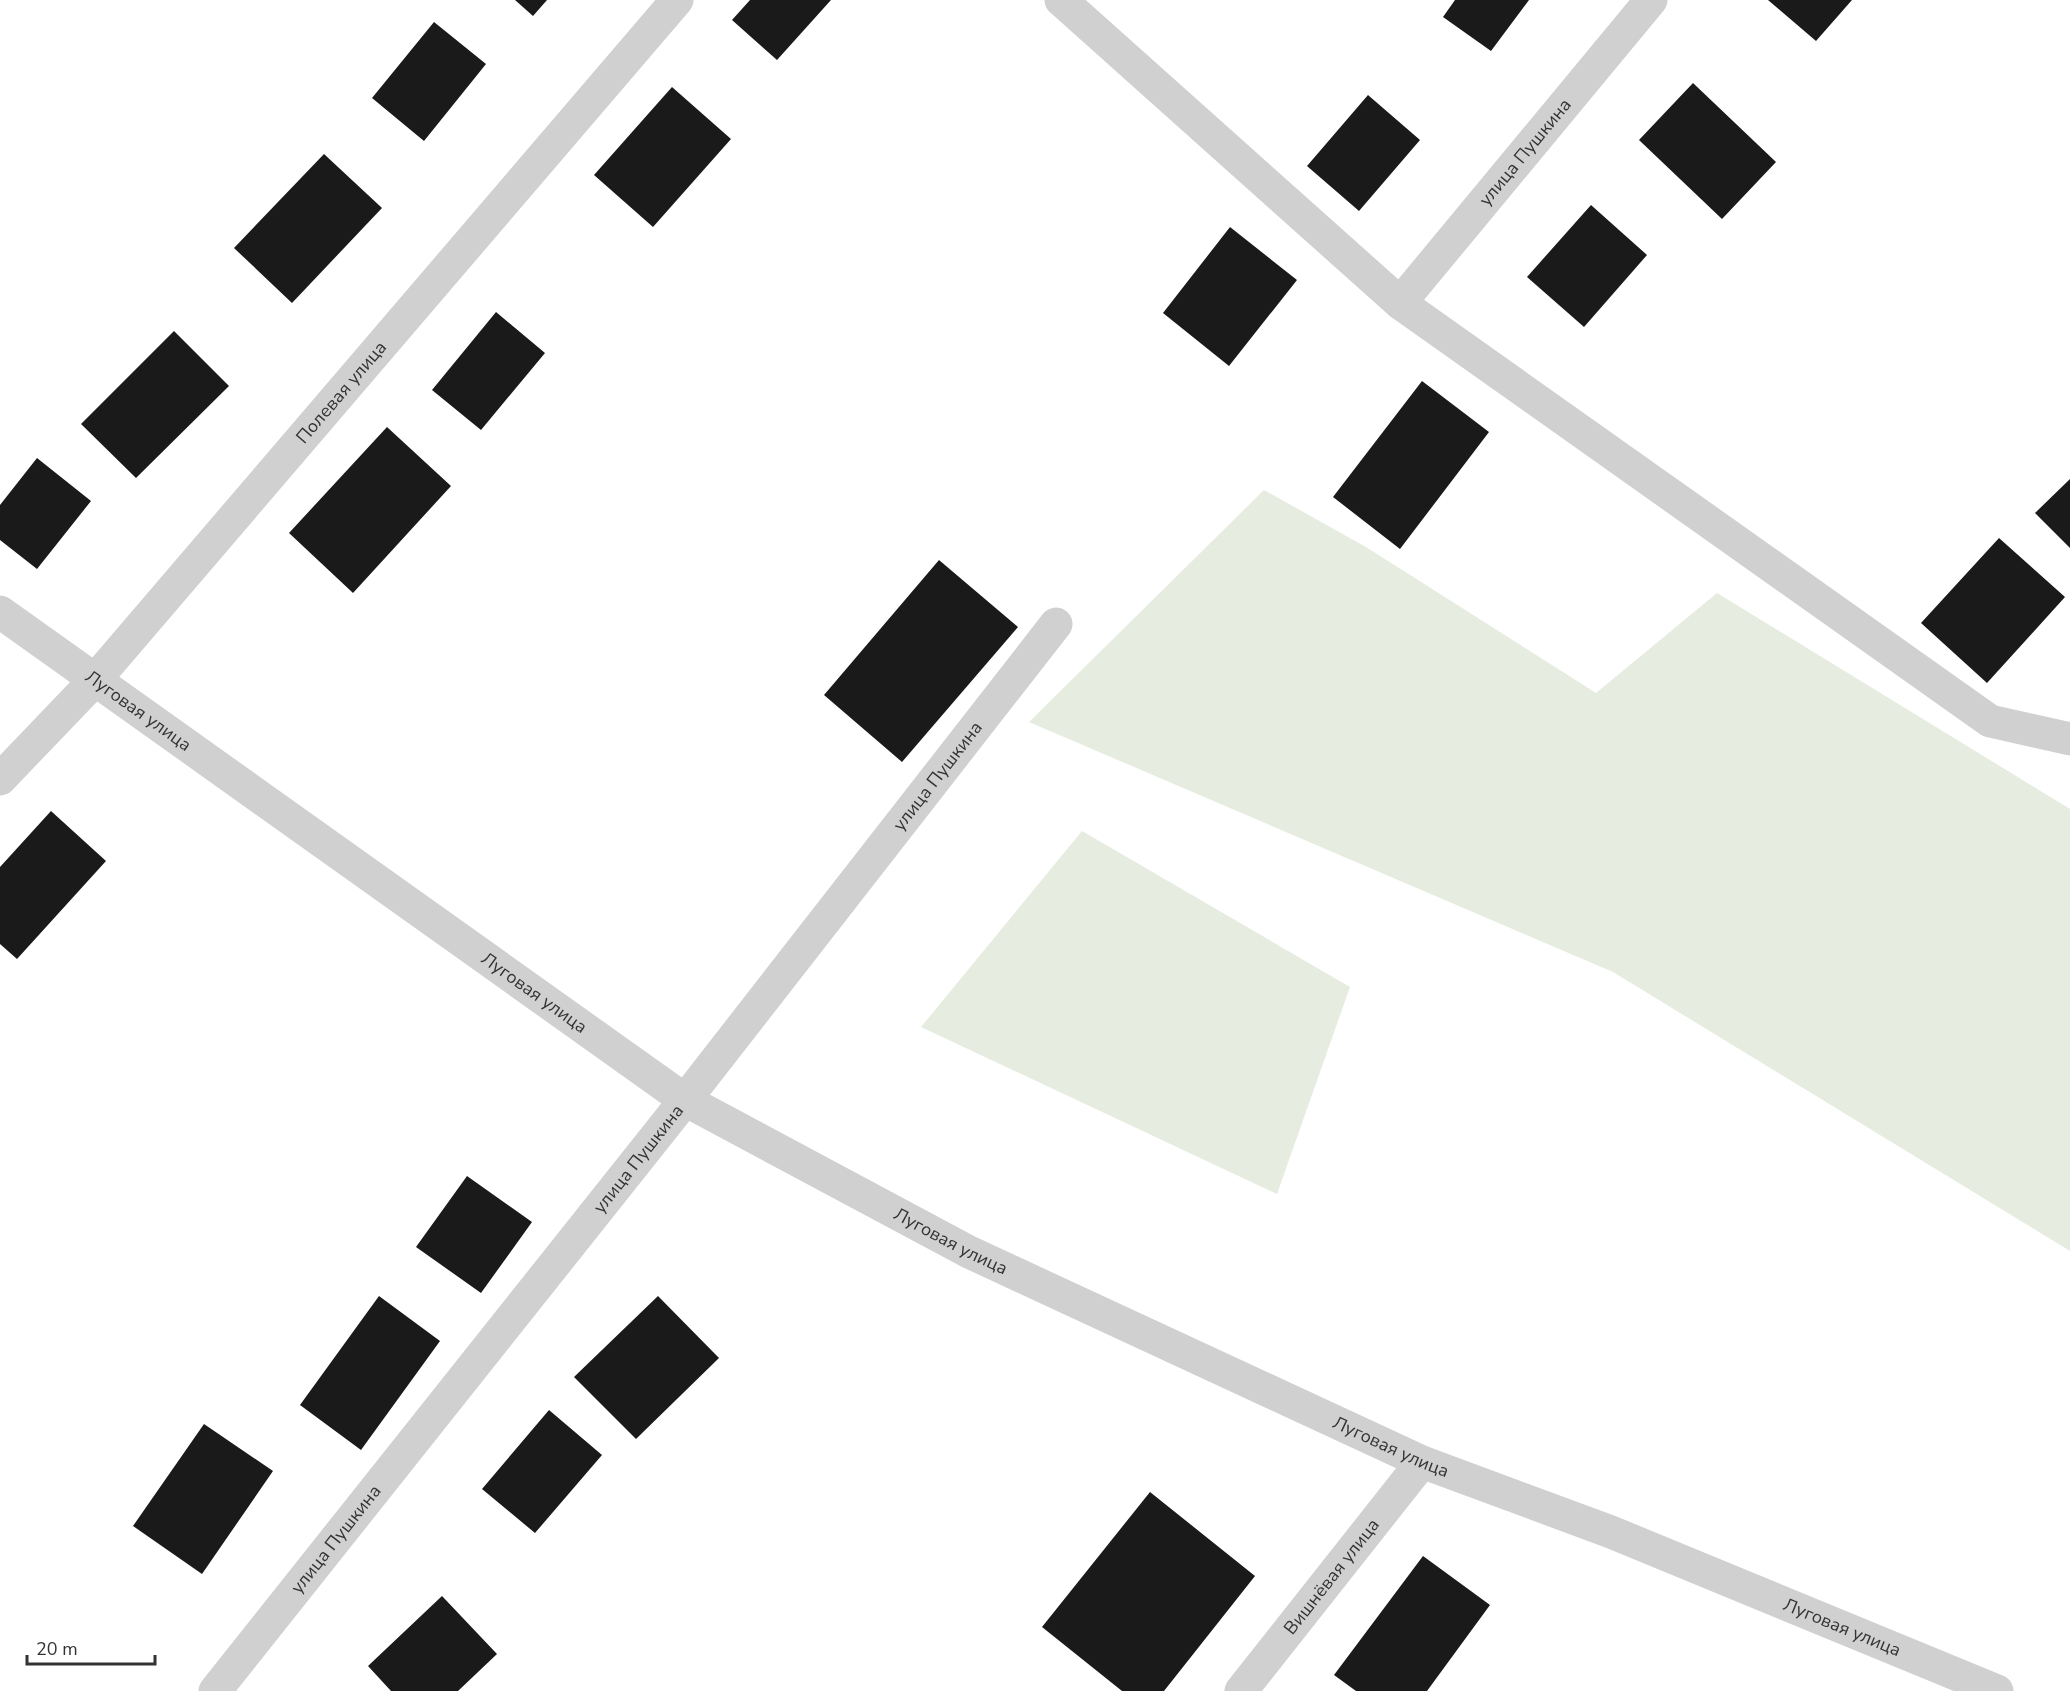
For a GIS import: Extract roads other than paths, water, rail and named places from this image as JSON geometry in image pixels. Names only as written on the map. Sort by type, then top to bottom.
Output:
[{"type":"street","name":"Полевая улица","points":[[0,779],[94,681],[677,0]]},
{"type":"street","points":[[1060,0],[1400,303],[1990,721],[2070,739]]},
{"type":"street","name":"улица Пушкина","points":[[1400,303],[1651,0]]},
{"type":"street","name":"Луговая улица","points":[[0,612],[685,1100],[969,1252],[1422,1462],[1611,1532],[1997,1691]]},
{"type":"street","name":"улица Пушкина","points":[[215,1691],[685,1100],[1056,624]]},
{"type":"street","name":"Вишнёвая улица","points":[[1241,1691],[1422,1462]]}]
